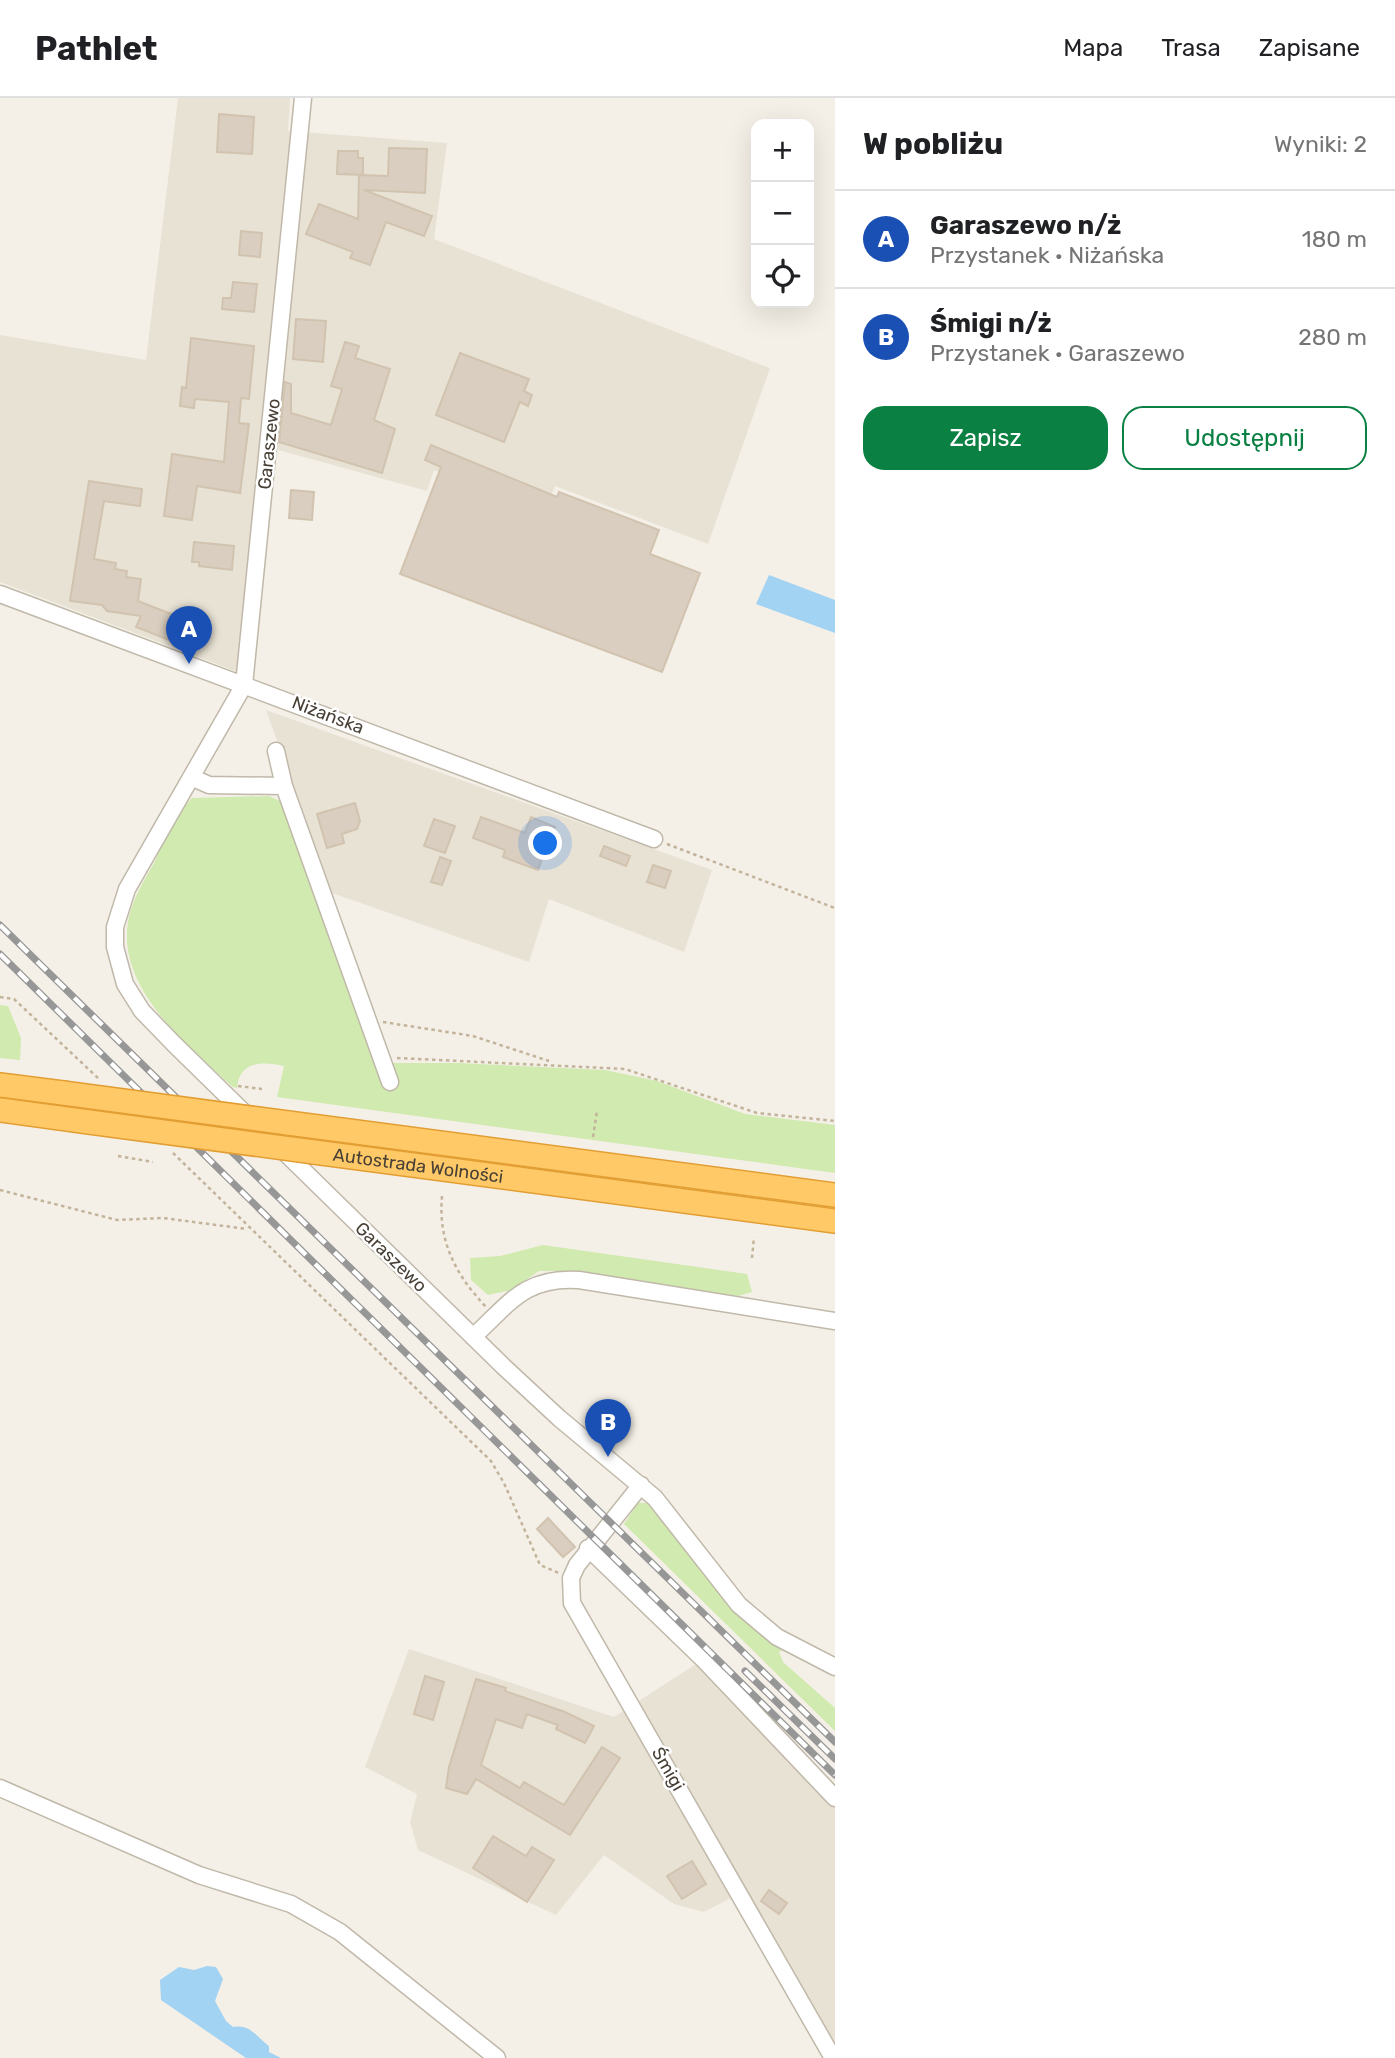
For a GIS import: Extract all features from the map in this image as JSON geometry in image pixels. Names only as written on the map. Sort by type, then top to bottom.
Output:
[{"type":"highway","name":"Autostrada Wolności","points":[[0,1085],[835,1195]]},
{"type":"highway","name":"Autostrada Wolności","points":[[0,1110],[835,1220]]},
{"type":"street","name":"Garaszewo","points":[[303,98],[244,685],[122,901],[115,947],[125,984],[142,1011],[174,1044],[473,1337],[559,1418],[655,1498],[739,1605],[777,1637],[835,1667]]},
{"type":"street","name":"Niżańska","points":[[0,594],[654,839]]},
{"type":"street","points":[[276,751],[284,786],[390,1082]]},
{"type":"street","points":[[191,777],[209,786],[284,786]]},
{"type":"street","points":[[473,1337],[531,1285],[567,1279],[835,1321]]},
{"type":"street","points":[[572,1578],[588,1548],[612,1524],[641,1485]]},
{"type":"street","points":[[588,1548],[704,1660],[835,1798]]},
{"type":"street","name":"Śmigi","points":[[572,1578],[572,1603],[833,2058]]},
{"type":"street","points":[[0,1788],[199,1875],[291,1904],[340,1932],[496,2058]]},
{"type":"path","points":[[654,839],[835,908]]},
{"type":"path","points":[[0,997],[15,999],[106,1086]]},
{"type":"path","points":[[369,1023],[390,1022],[473,1036],[555,1063]]},
{"type":"path","points":[[380,1054],[412,1060],[555,1063],[625,1069],[757,1113],[835,1121]]},
{"type":"path","points":[[237,1086],[262,1089]]},
{"type":"path","points":[[593,1137],[597,1111]]},
{"type":"path","points":[[165,1144],[491,1461],[504,1483],[540,1565],[572,1578]]},
{"type":"path","points":[[118,1156],[153,1162]]},
{"type":"path","points":[[0,1190],[117,1220],[163,1219],[250,1229]]},
{"type":"path","points":[[442,1196],[440,1219],[454,1266],[465,1284],[495,1317]]},
{"type":"path","points":[[752,1258],[754,1237]]},
{"type":"shaded area","points":[[178,98],[290,98],[288,131],[447,143],[434,239],[770,368],[708,544],[555,486],[544,513],[434,470],[427,491],[264,446],[238,672],[0,582],[0,335],[146,360]]},
{"type":"shaded area","points":[[266,710],[712,870],[684,952],[549,899],[529,962],[332,893]]},
{"type":"shaded area","points":[[409,1649],[614,1717],[699,1662],[835,1803],[835,2054],[742,1892],[704,1912],[674,1904],[604,1855],[556,1915],[418,1850],[410,1822],[417,1794],[365,1767]]},
{"type":"green space","points":[[269,796],[280,801],[284,808],[390,1063],[458,1063],[605,1070],[657,1081],[745,1114],[835,1125],[835,1173],[277,1097],[284,1066],[276,1064],[260,1064],[247,1068],[242,1072],[237,1088],[233,1087],[177,1034],[145,993],[133,970],[128,947],[128,922],[135,899],[170,829],[192,798]]},
{"type":"green space","points":[[0,1005],[8,1006],[21,1038],[20,1060],[0,1058]]},
{"type":"green space","points":[[379,1144],[835,1204],[835,1211],[380,1151]]},
{"type":"green space","points":[[543,1245],[747,1274],[752,1292],[738,1296],[576,1271],[539,1271],[511,1290],[488,1295],[471,1280],[470,1258],[500,1256]]},
{"type":"green space","points":[[638,1503],[649,1503],[774,1644],[795,1656],[783,1650],[779,1652],[783,1662],[835,1708],[835,1731],[624,1524]]},
{"type":"water","points":[[769,575],[835,600],[835,633],[756,604]]},
{"type":"water","points":[[207,1966],[216,1967],[223,1979],[215,2001],[226,2021],[233,2027],[244,2027],[252,2032],[269,2046],[269,2052],[281,2058],[246,2058],[161,2000],[160,1980],[179,1967],[194,1970]]},
{"type":"building","points":[[219,114],[254,117],[252,154],[217,152]]},
{"type":"building","points":[[389,148],[427,149],[425,193],[364,190],[432,216],[424,236],[386,222],[370,265],[350,258],[353,252],[306,234],[319,204],[358,219],[359,175],[388,176]]},
{"type":"building","points":[[338,151],[358,151],[358,158],[363,158],[363,175],[337,174]]},
{"type":"building","points":[[241,231],[262,233],[260,257],[239,255]]},
{"type":"building","points":[[233,282],[257,284],[254,312],[222,309],[223,298],[231,298]]},
{"type":"building","points":[[296,319],[326,321],[323,362],[293,359]]},
{"type":"building","points":[[191,338],[254,346],[249,399],[241,398],[239,423],[249,424],[240,493],[197,486],[192,520],[164,516],[172,454],[224,462],[229,402],[195,399],[194,408],[180,406],[182,387],[186,388]]},
{"type":"building","points":[[345,342],[359,346],[355,358],[390,369],[374,420],[395,429],[382,473],[279,442],[285,382],[291,384],[291,413],[331,425],[342,389],[331,386]]},
{"type":"building","points":[[460,353],[529,379],[524,391],[532,395],[528,406],[520,402],[504,442],[436,415]]},
{"type":"building","points":[[431,445],[557,497],[559,492],[659,530],[650,554],[700,573],[662,672],[400,574],[441,467],[425,460]]},
{"type":"building","points":[[89,481],[142,489],[140,506],[104,501],[94,559],[116,563],[115,569],[127,571],[126,577],[141,579],[138,601],[179,617],[169,640],[136,627],[141,616],[107,611],[102,605],[70,601]]},
{"type":"building","points":[[291,490],[314,492],[312,520],[289,518]]},
{"type":"building","points":[[194,542],[234,546],[232,570],[199,566],[199,562],[192,562]]},
{"type":"building","points":[[355,803],[360,821],[357,829],[342,834],[344,843],[327,848],[317,814]]},
{"type":"building","points":[[481,817],[525,833],[531,817],[555,827],[548,844],[555,847],[550,859],[543,856],[538,870],[503,857],[505,850],[473,838]]},
{"type":"building","points":[[434,819],[455,826],[445,853],[424,846]]},
{"type":"building","points":[[604,846],[630,856],[626,866],[600,856]]},
{"type":"building","points":[[440,857],[451,861],[442,885],[431,882]]},
{"type":"building","points":[[653,865],[671,871],[665,888],[647,882]]},
{"type":"building","points":[[548,1518],[575,1547],[563,1557],[537,1529]]},
{"type":"building","points":[[425,1676],[444,1682],[433,1720],[414,1714]]},
{"type":"building","points":[[476,1679],[506,1688],[505,1691],[565,1712],[594,1726],[585,1743],[556,1729],[558,1725],[527,1714],[522,1728],[496,1719],[481,1765],[520,1788],[524,1782],[564,1805],[602,1747],[620,1758],[570,1835],[476,1779],[467,1794],[446,1788],[449,1767]]},
{"type":"building","points":[[493,1836],[526,1856],[532,1847],[554,1860],[527,1902],[473,1868]]},
{"type":"building","points":[[692,1861],[706,1884],[682,1899],[667,1876]]},
{"type":"building","points":[[769,1890],[787,1903],[779,1914],[761,1901]]},
{"type":"railway","points":[[0,925],[835,1742]]},
{"type":"railway","points":[[0,954],[835,1775]]},
{"type":"railway","points":[[745,1671],[835,1759]]},
{"type":"place","name":"Garaszewo n/ż","points":[[189,664]]},
{"type":"place","name":"Śmigi n/ż","points":[[608,1457]]}]
